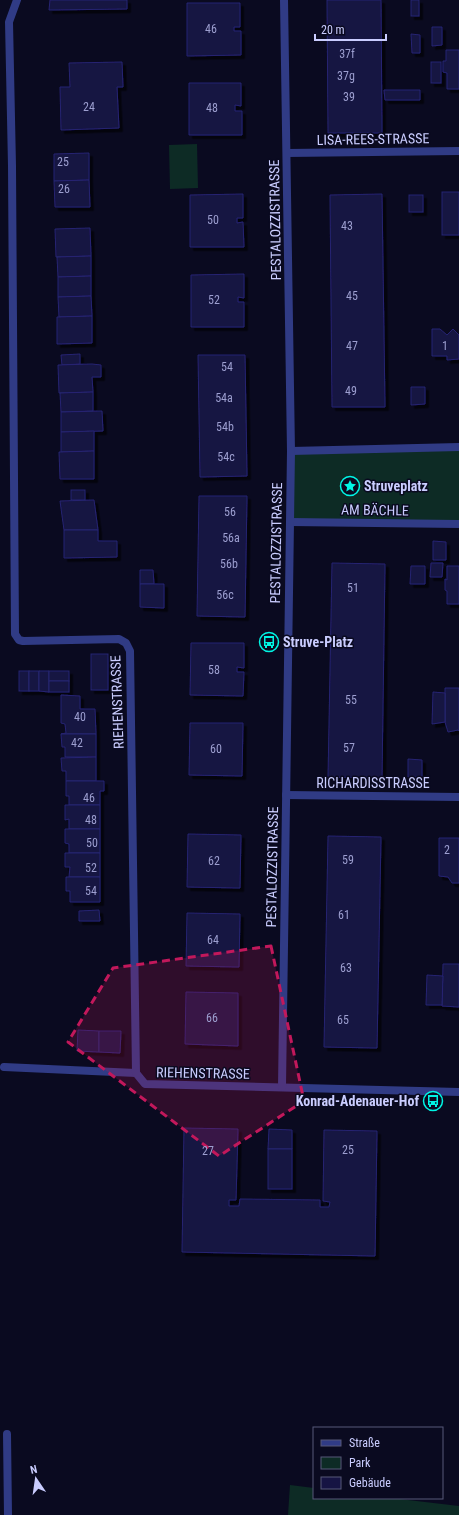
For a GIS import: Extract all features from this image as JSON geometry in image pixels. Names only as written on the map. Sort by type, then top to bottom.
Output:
[{"type":"street","name":"RIEHENSTRASSE","points":[[17,0],[9,22],[12,166],[15,634],[19,640],[23,641],[119,640],[126,643],[130,651],[136,1073],[145,1084],[459,1092]]},
{"type":"street","name":"PESTALOZZISTRASSE","points":[[282,1087],[291,451],[284,0]]},
{"type":"street","name":"LISA-REES-STRASSE","points":[[287,153],[459,151]]},
{"type":"street","points":[[291,451],[459,447]]},
{"type":"street","name":"AM BÄCHLE","points":[[290,522],[459,524]]},
{"type":"street","name":"RICHARDISSTRASSE","points":[[286,795],[459,797]]},
{"type":"street","points":[[4,1067],[136,1073]]},
{"type":"street","points":[[7,1434],[8,1515]]},
{"type":"highlighted area","points":[[271,946],[304,1101],[219,1156],[68,1042],[113,968]]},
{"type":"green space","points":[[197,144],[198,188],[170,189],[169,145]]},
{"type":"green space","name":"Struveplatz","points":[[459,447],[459,524],[290,522],[291,451]]},
{"type":"green space","points":[[290,1485],[313,1488],[313,1499],[400,1499],[459,1506],[459,1515],[288,1515]]},
{"type":"building","points":[[50,0],[127,0],[127,9],[49,10]]},
{"type":"building","points":[[327,0],[381,0],[382,133],[328,133]]},
{"type":"building","points":[[411,0],[419,0],[419,16],[411,16]]},
{"type":"building","points":[[187,3],[240,3],[240,27],[234,27],[234,31],[241,31],[241,55],[187,56]]},
{"type":"building","points":[[432,27],[442,27],[442,45],[432,46]]},
{"type":"building","points":[[411,34],[420,35],[420,53],[412,53]]},
{"type":"building","points":[[446,50],[459,50],[459,89],[447,89],[447,73],[443,72],[443,61],[446,61]]},
{"type":"building","points":[[122,62],[123,87],[117,87],[119,128],[61,130],[60,87],[70,87],[69,63]]},
{"type":"building","points":[[431,62],[441,62],[441,83],[431,83]]},
{"type":"building","points":[[189,83],[241,83],[241,106],[235,105],[235,111],[242,111],[242,135],[189,135]]},
{"type":"building","points":[[384,90],[420,90],[420,100],[385,100]]},
{"type":"building","points":[[89,153],[89,180],[54,181],[54,154]]},
{"type":"building","points":[[89,180],[90,207],[55,207],[54,181]]},
{"type":"building","points":[[442,192],[459,192],[459,235],[442,235]]},
{"type":"building","points":[[243,194],[243,218],[237,218],[237,223],[243,222],[244,247],[190,247],[190,195]]},
{"type":"building","points":[[382,194],[385,407],[332,407],[330,195]]},
{"type":"building","points":[[409,195],[423,195],[423,212],[409,212]]},
{"type":"building","points":[[90,228],[91,256],[56,257],[55,229]]},
{"type":"building","points":[[91,256],[91,276],[58,277],[57,257]]},
{"type":"building","points":[[244,274],[244,298],[238,297],[238,302],[244,302],[244,327],[191,327],[191,275]]},
{"type":"building","points":[[91,276],[91,296],[58,297],[58,277]]},
{"type":"building","points":[[91,296],[92,316],[59,317],[58,297]]},
{"type":"building","points":[[92,316],[92,343],[57,344],[57,317]]},
{"type":"building","points":[[432,329],[440,329],[447,335],[453,329],[459,335],[459,359],[447,360],[447,356],[432,356]]},
{"type":"building","points":[[80,354],[80,364],[62,365],[61,355]]},
{"type":"building","points":[[198,355],[245,355],[247,476],[200,477]]},
{"type":"building","points":[[58,365],[101,365],[101,377],[92,377],[93,392],[59,393]]},
{"type":"building","points":[[411,387],[425,387],[425,404],[411,405]]},
{"type":"building","points":[[93,392],[93,411],[61,412],[60,393]]},
{"type":"building","points":[[102,411],[103,431],[61,432],[61,412]]},
{"type":"building","points":[[94,431],[94,451],[61,452],[61,432]]},
{"type":"building","points":[[94,451],[94,479],[60,479],[59,452]]},
{"type":"building","points":[[71,490],[85,490],[85,500],[71,500]]},
{"type":"building","points":[[199,496],[247,496],[245,617],[197,616]]},
{"type":"building","points":[[94,500],[98,530],[64,530],[60,501]]},
{"type":"building","points":[[64,530],[98,530],[98,541],[117,541],[117,557],[64,558]]},
{"type":"building","points":[[433,541],[446,542],[446,560],[433,560]]},
{"type":"building","points":[[332,563],[385,564],[382,778],[328,777]]},
{"type":"building","points":[[431,563],[443,563],[442,577],[430,577]]},
{"type":"building","points":[[411,566],[425,566],[425,584],[410,584]]},
{"type":"building","points":[[447,566],[459,566],[459,604],[447,604],[445,579],[447,580]]},
{"type":"building","points":[[140,570],[153,570],[154,584],[140,584]]},
{"type":"building","points":[[140,584],[164,584],[164,608],[140,607]]},
{"type":"building","points":[[191,643],[244,643],[244,668],[237,667],[237,672],[244,672],[243,696],[190,695]]},
{"type":"building","points":[[91,654],[108,654],[108,690],[91,690]]},
{"type":"building","points":[[19,671],[29,671],[29,691],[19,691]]},
{"type":"building","points":[[29,671],[39,671],[39,691],[29,691]]},
{"type":"building","points":[[39,671],[49,671],[49,692],[39,691]]},
{"type":"building","points":[[49,671],[69,671],[69,681],[49,681]]},
{"type":"building","points":[[49,681],[69,681],[69,692],[49,692]]},
{"type":"building","points":[[445,688],[459,688],[459,731],[448,732],[445,722]]},
{"type":"building","points":[[433,692],[445,693],[445,722],[432,724]]},
{"type":"building","points":[[61,695],[80,696],[80,709],[95,709],[96,734],[61,734],[66,733],[65,724],[61,723]]},
{"type":"building","points":[[190,723],[243,723],[242,776],[189,775]]},
{"type":"building","points":[[61,734],[96,734],[96,757],[65,757],[65,747],[62,747]]},
{"type":"building","points":[[96,757],[96,781],[66,781],[66,771],[62,771],[61,758]]},
{"type":"building","points":[[408,759],[422,760],[422,777],[408,777]]},
{"type":"building","points":[[66,781],[104,781],[104,791],[100,791],[100,805],[69,805],[69,796],[66,796]]},
{"type":"building","points":[[65,805],[100,805],[100,829],[69,829],[69,819],[65,820]]},
{"type":"building","points":[[65,829],[100,829],[100,853],[69,853],[69,844],[65,843]]},
{"type":"building","points":[[188,834],[241,835],[240,888],[187,887]]},
{"type":"building","points":[[328,836],[381,837],[377,1048],[324,1047]]},
{"type":"building","points":[[439,838],[459,838],[459,883],[452,883],[448,877],[439,876]]},
{"type":"building","points":[[65,853],[100,853],[100,877],[69,877],[70,867],[65,867]]},
{"type":"building","points":[[66,877],[100,877],[100,902],[70,902],[70,891],[66,891]]},
{"type":"building","points":[[99,910],[100,921],[79,921],[79,911]]},
{"type":"building","points":[[187,913],[240,914],[239,967],[186,966]]},
{"type":"building","points":[[443,964],[459,964],[459,1007],[442,1006]]},
{"type":"building","points":[[427,975],[443,976],[442,1005],[426,1005]]},
{"type":"building","points":[[186,992],[238,993],[238,1046],[185,1044]]},
{"type":"building","points":[[78,1030],[99,1031],[99,1052],[77,1051]]},
{"type":"building","points":[[99,1031],[121,1031],[120,1053],[99,1052]]},
{"type":"building","points":[[184,1128],[238,1129],[236,1200],[229,1200],[229,1206],[239,1206],[240,1199],[320,1200],[320,1207],[329,1207],[330,1202],[323,1201],[324,1130],[377,1131],[375,1256],[182,1252]]},
{"type":"building","points":[[269,1129],[292,1130],[292,1149],[268,1149]]},
{"type":"building","points":[[268,1149],[292,1149],[292,1189],[268,1189]]},
{"type":"place","name":"Struveplatz","points":[[350,486]]},
{"type":"place","name":"Struve-Platz","points":[[269,642]]},
{"type":"place","name":"Konrad-Adenauer-Hof","points":[[433,1101]]}]
